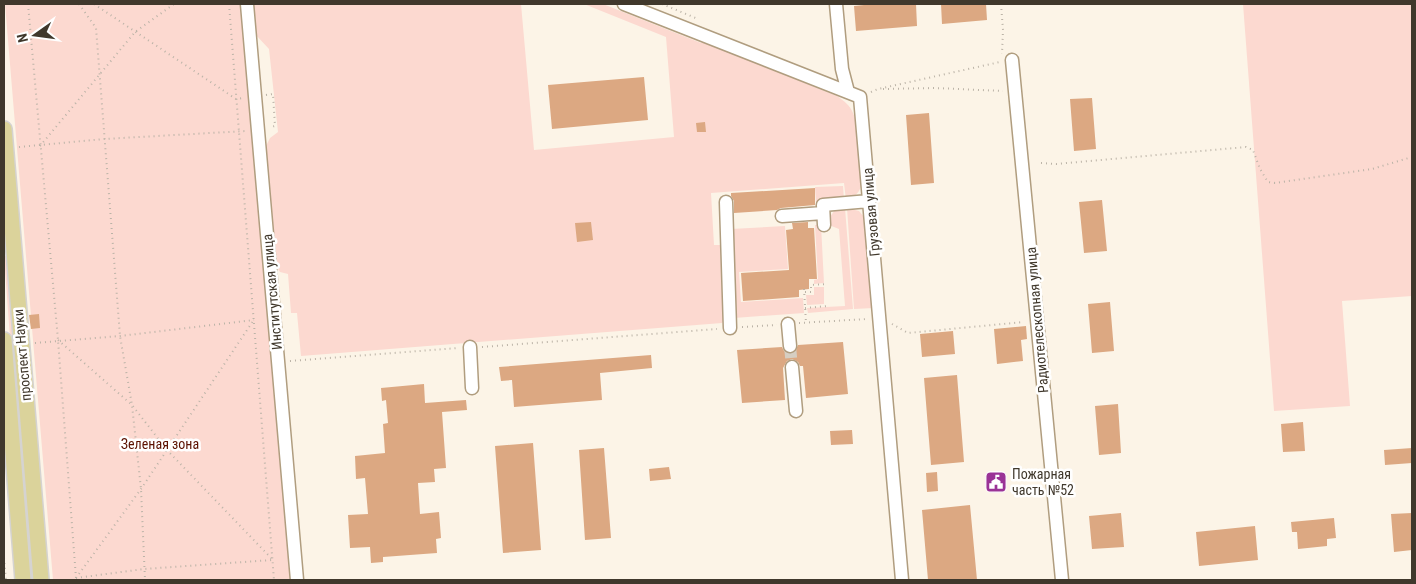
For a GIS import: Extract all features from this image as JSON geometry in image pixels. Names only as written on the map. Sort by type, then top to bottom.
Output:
[{"type":"main road","name":"проспект Науки","points":[[4,129],[8,238],[22,344],[41,580]]},
{"type":"main road","name":"проспект Науки","points":[[4,340],[23,580]]},
{"type":"street","name":"Институтская улица","points":[[247,4],[297,580]]},
{"type":"street","points":[[624,4],[860,98]]},
{"type":"street","points":[[836,4],[842,69],[848,92]]},
{"type":"street","name":"Радиотелескопная улица","points":[[1005,59],[1015,91],[1062,580]]},
{"type":"street","name":"Грузовая улица","points":[[860,98],[881,318],[902,580]]},
{"type":"street","points":[[782,216],[824,219],[823,205],[869,201]]},
{"type":"street","points":[[726,202],[729,220],[730,328]]},
{"type":"street","points":[[788,324],[790,346]]},
{"type":"street","points":[[470,348],[472,388]]},
{"type":"street","points":[[792,367],[796,410]]},
{"type":"path","points":[[28,4],[58,340],[76,578]]},
{"type":"path","points":[[79,4],[96,28],[120,336],[132,405],[142,489],[145,580]]},
{"type":"path","points":[[5,148],[104,139],[239,132],[275,126],[272,94],[236,99],[94,4]]},
{"type":"path","points":[[40,146],[136,32],[174,4]]},
{"type":"path","points":[[228,4],[274,580]]},
{"type":"path","points":[[860,98],[878,89],[1005,59],[1001,4]]},
{"type":"path","points":[[878,89],[935,88],[1015,91]]},
{"type":"path","points":[[1041,163],[1056,164],[1246,147],[1253,150],[1268,182],[1275,183],[1372,169],[1412,157]]},
{"type":"path","points":[[806,323],[804,291],[811,292],[810,285],[827,284]]},
{"type":"path","points":[[806,308],[828,306]]},
{"type":"path","points":[[278,362],[881,318],[908,333],[1037,321]]},
{"type":"path","points":[[22,344],[120,336],[254,320]]},
{"type":"path","points":[[76,578],[142,489],[254,320]]},
{"type":"path","points":[[58,340],[132,405],[167,450],[273,560]]},
{"type":"path","points":[[4,558],[6,580]]},
{"type":"path","points":[[76,578],[144,569],[273,560]]},
{"type":"green space","name":"Зеленая зона","points":[[5,4],[241,4],[290,580],[53,580]]},
{"type":"green space","points":[[252,4],[521,4],[534,150],[674,137],[666,37],[584,4],[603,4],[837,96],[850,108],[856,120],[859,139],[861,186],[857,193],[846,200],[844,183],[711,193],[714,245],[723,245],[724,321],[722,323],[301,356],[297,313],[291,313],[288,274],[280,272],[274,263],[266,146],[270,138],[278,132],[269,49],[255,34]]},
{"type":"green space","points":[[1243,4],[1412,4],[1412,296],[1342,301],[1350,406],[1274,411]]},
{"type":"green space","points":[[843,186],[844,200],[816,202],[815,187]]},
{"type":"green space","points":[[845,208],[853,309],[808,313],[807,308],[845,306],[839,229],[829,225],[829,218],[835,210]]},
{"type":"green space","points":[[847,208],[859,211],[864,217],[867,228],[874,308],[854,309]]},
{"type":"green space","points":[[815,225],[821,225],[824,283],[814,284],[814,280],[818,279]]},
{"type":"green space","points":[[785,226],[788,269],[739,272],[741,302],[803,298],[804,313],[734,318],[731,229]]},
{"type":"green space","points":[[4,256],[8,256],[15,338],[10,338]]},
{"type":"green space","points":[[814,287],[824,287],[824,304],[807,305],[806,295],[814,295]]},
{"type":"green space","points":[[11,352],[16,352],[35,574],[30,575]]},
{"type":"building","points":[[916,4],[917,26],[856,31],[854,6]]},
{"type":"building","points":[[941,4],[986,4],[987,20],[942,24]]},
{"type":"building","points":[[644,77],[648,120],[552,129],[548,85]]},
{"type":"building","points":[[1092,98],[1096,149],[1074,151],[1070,99]]},
{"type":"building","points":[[929,113],[934,183],[911,185],[906,115]]},
{"type":"building","points":[[705,122],[706,132],[697,132],[696,123]]},
{"type":"building","points":[[815,188],[815,205],[734,213],[734,201],[731,193]]},
{"type":"building","points":[[1102,200],[1107,251],[1084,253],[1079,202]]},
{"type":"building","points":[[591,222],[593,240],[577,242],[575,223]]},
{"type":"building","points":[[808,222],[808,228],[814,228],[817,279],[809,279],[809,289],[799,290],[799,297],[743,301],[741,273],[789,270],[786,230],[793,229],[792,223]]},
{"type":"building","points":[[1110,302],[1114,351],[1092,353],[1088,304]]},
{"type":"building","points":[[39,314],[40,328],[31,329],[29,315]]},
{"type":"building","points":[[1026,326],[1027,339],[1021,340],[1023,361],[997,364],[994,329]]},
{"type":"building","points":[[953,331],[955,354],[922,357],[920,334]]},
{"type":"building","points":[[843,342],[848,394],[806,398],[803,366],[800,366],[798,362],[792,359],[787,361],[783,368],[785,400],[742,403],[737,350],[782,347],[784,351],[790,354],[795,352],[798,345]]},
{"type":"building","points":[[651,355],[652,368],[600,373],[602,400],[514,407],[512,380],[501,381],[499,367]]},
{"type":"building","points":[[957,375],[964,462],[931,465],[924,378]]},
{"type":"building","points":[[424,384],[425,403],[466,400],[467,410],[442,412],[446,468],[434,469],[435,482],[418,483],[420,514],[439,512],[441,538],[436,539],[437,553],[383,557],[383,562],[371,563],[370,547],[350,548],[348,515],[368,514],[365,478],[356,479],[355,456],[385,453],[383,424],[388,423],[386,400],[382,401],[381,388]]},
{"type":"building","points":[[1118,404],[1121,453],[1099,455],[1095,406]]},
{"type":"building","points":[[1303,422],[1305,451],[1283,452],[1281,424]]},
{"type":"building","points":[[852,430],[853,444],[831,445],[830,431]]},
{"type":"building","points":[[533,443],[541,550],[503,553],[495,446]]},
{"type":"building","points":[[604,448],[611,538],[585,540],[579,450]]},
{"type":"building","points":[[1412,448],[1412,463],[1385,465],[1384,450]]},
{"type":"building","points":[[669,467],[671,479],[650,481],[649,469]]},
{"type":"building","points":[[937,472],[938,491],[927,492],[926,473]]},
{"type":"building","points":[[970,505],[977,580],[928,580],[922,510]]},
{"type":"building","points":[[1121,513],[1124,547],[1092,549],[1089,516]]},
{"type":"building","points":[[1412,513],[1412,550],[1394,552],[1391,514]]},
{"type":"building","points":[[1334,518],[1336,538],[1327,539],[1327,546],[1298,549],[1297,532],[1292,532],[1291,522]]},
{"type":"building","points":[[1255,526],[1258,560],[1199,566],[1196,532]]},
{"type":"tunnel","points":[[790,346],[792,367]]},
{"type":"place","name":"Пожарная часть №52","points":[[996,482]]}]
